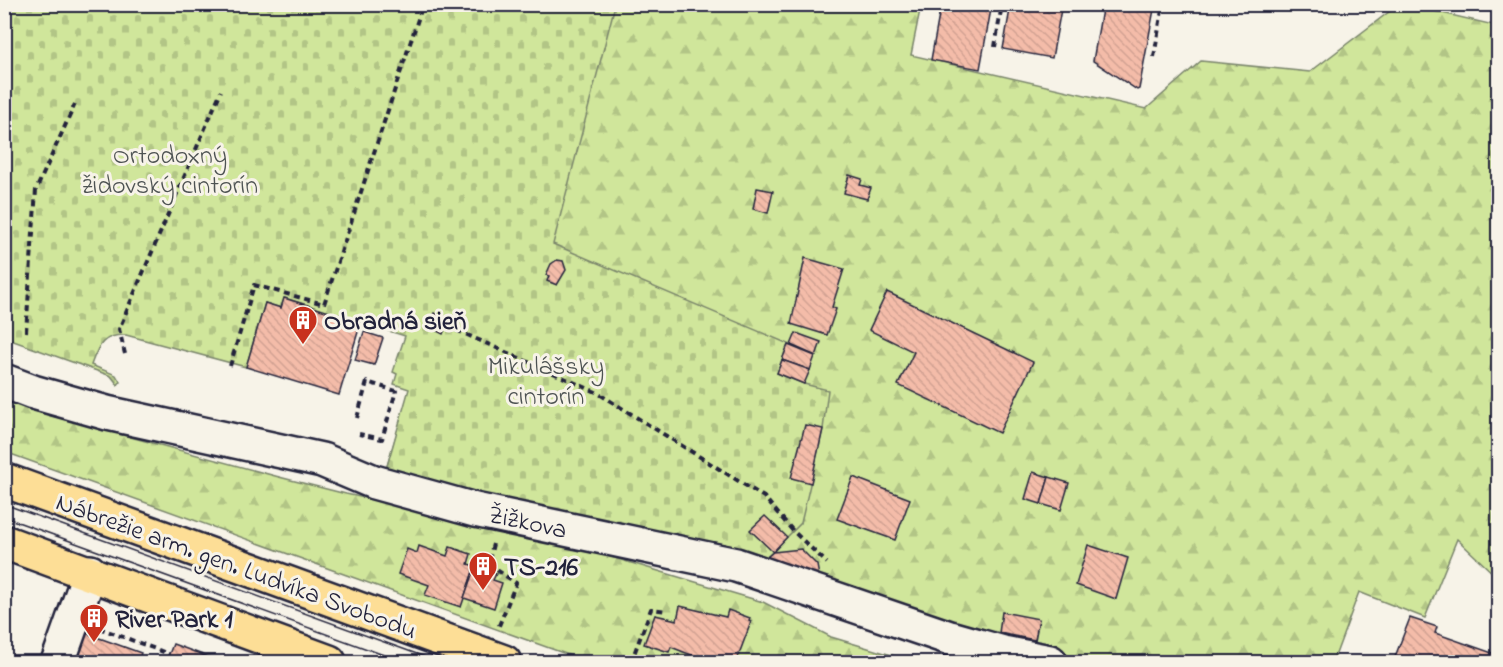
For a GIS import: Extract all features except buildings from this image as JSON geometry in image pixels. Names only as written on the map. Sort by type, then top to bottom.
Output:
[{"type":"main road","name":"Nábrežie arm. gen. Ludvíka Svobodu","points":[[4,480],[499,650]]},
{"type":"main road","points":[[4,542],[90,572],[329,663]]},
{"type":"street","name":"Žižkova","points":[[4,381],[33,392],[107,413],[322,460],[374,482],[475,510],[736,565],[950,638],[1050,663]]},
{"type":"street","points":[[58,663],[90,572]]},
{"type":"path","points":[[230,366],[254,285],[324,304],[423,4]]},
{"type":"path","points":[[995,47],[1002,4]]},
{"type":"path","points":[[1154,57],[1163,4]]},
{"type":"path","points":[[125,354],[119,329],[221,91]]},
{"type":"path","points":[[26,332],[36,190],[75,104]]},
{"type":"path","points":[[447,326],[596,392],[764,497],[793,531],[835,570]]},
{"type":"path","points":[[357,418],[367,382],[396,391],[382,439],[359,434]]},
{"type":"path","points":[[494,542],[488,564],[516,583],[499,650]]},
{"type":"path","points":[[631,663],[651,609],[667,610]]},
{"type":"path","points":[[73,619],[169,654]]},
{"type":"green space","name":"Ortodoxný židovský cintorín","points":[[4,5],[615,5],[553,244],[791,345],[788,345],[777,373],[804,384],[828,390],[823,429],[801,523],[767,557],[729,545],[586,521],[385,473],[409,389],[394,384],[397,374],[393,372],[405,336],[285,298],[281,308],[265,303],[246,367],[126,335],[118,335],[112,336],[99,346],[91,365],[116,375],[120,382],[118,385],[111,376],[5,338]]},
{"type":"green space","name":"Mikulášsky cintorín","points":[[10,5],[921,5],[911,55],[1146,109],[1201,61],[1310,72],[1398,5],[1408,5],[1498,26],[1498,578],[1457,539],[1425,618],[1359,592],[1333,662],[1135,662],[1055,656],[729,545],[586,521],[385,473],[472,179]]},
{"type":"green space","points":[[4,396],[45,414],[279,477],[346,494],[537,535],[763,602],[831,637],[915,662],[588,662],[5,452]]},
{"type":"tram line","points":[[4,504],[439,662]]},
{"type":"tram line","points":[[4,517],[403,662]]},
{"type":"place","name":"Obradná sieň","points":[[303,346]]},
{"type":"place","name":"TS-216","points":[[483,592]]},
{"type":"place","name":"River Park 1","points":[[94,644]]}]
